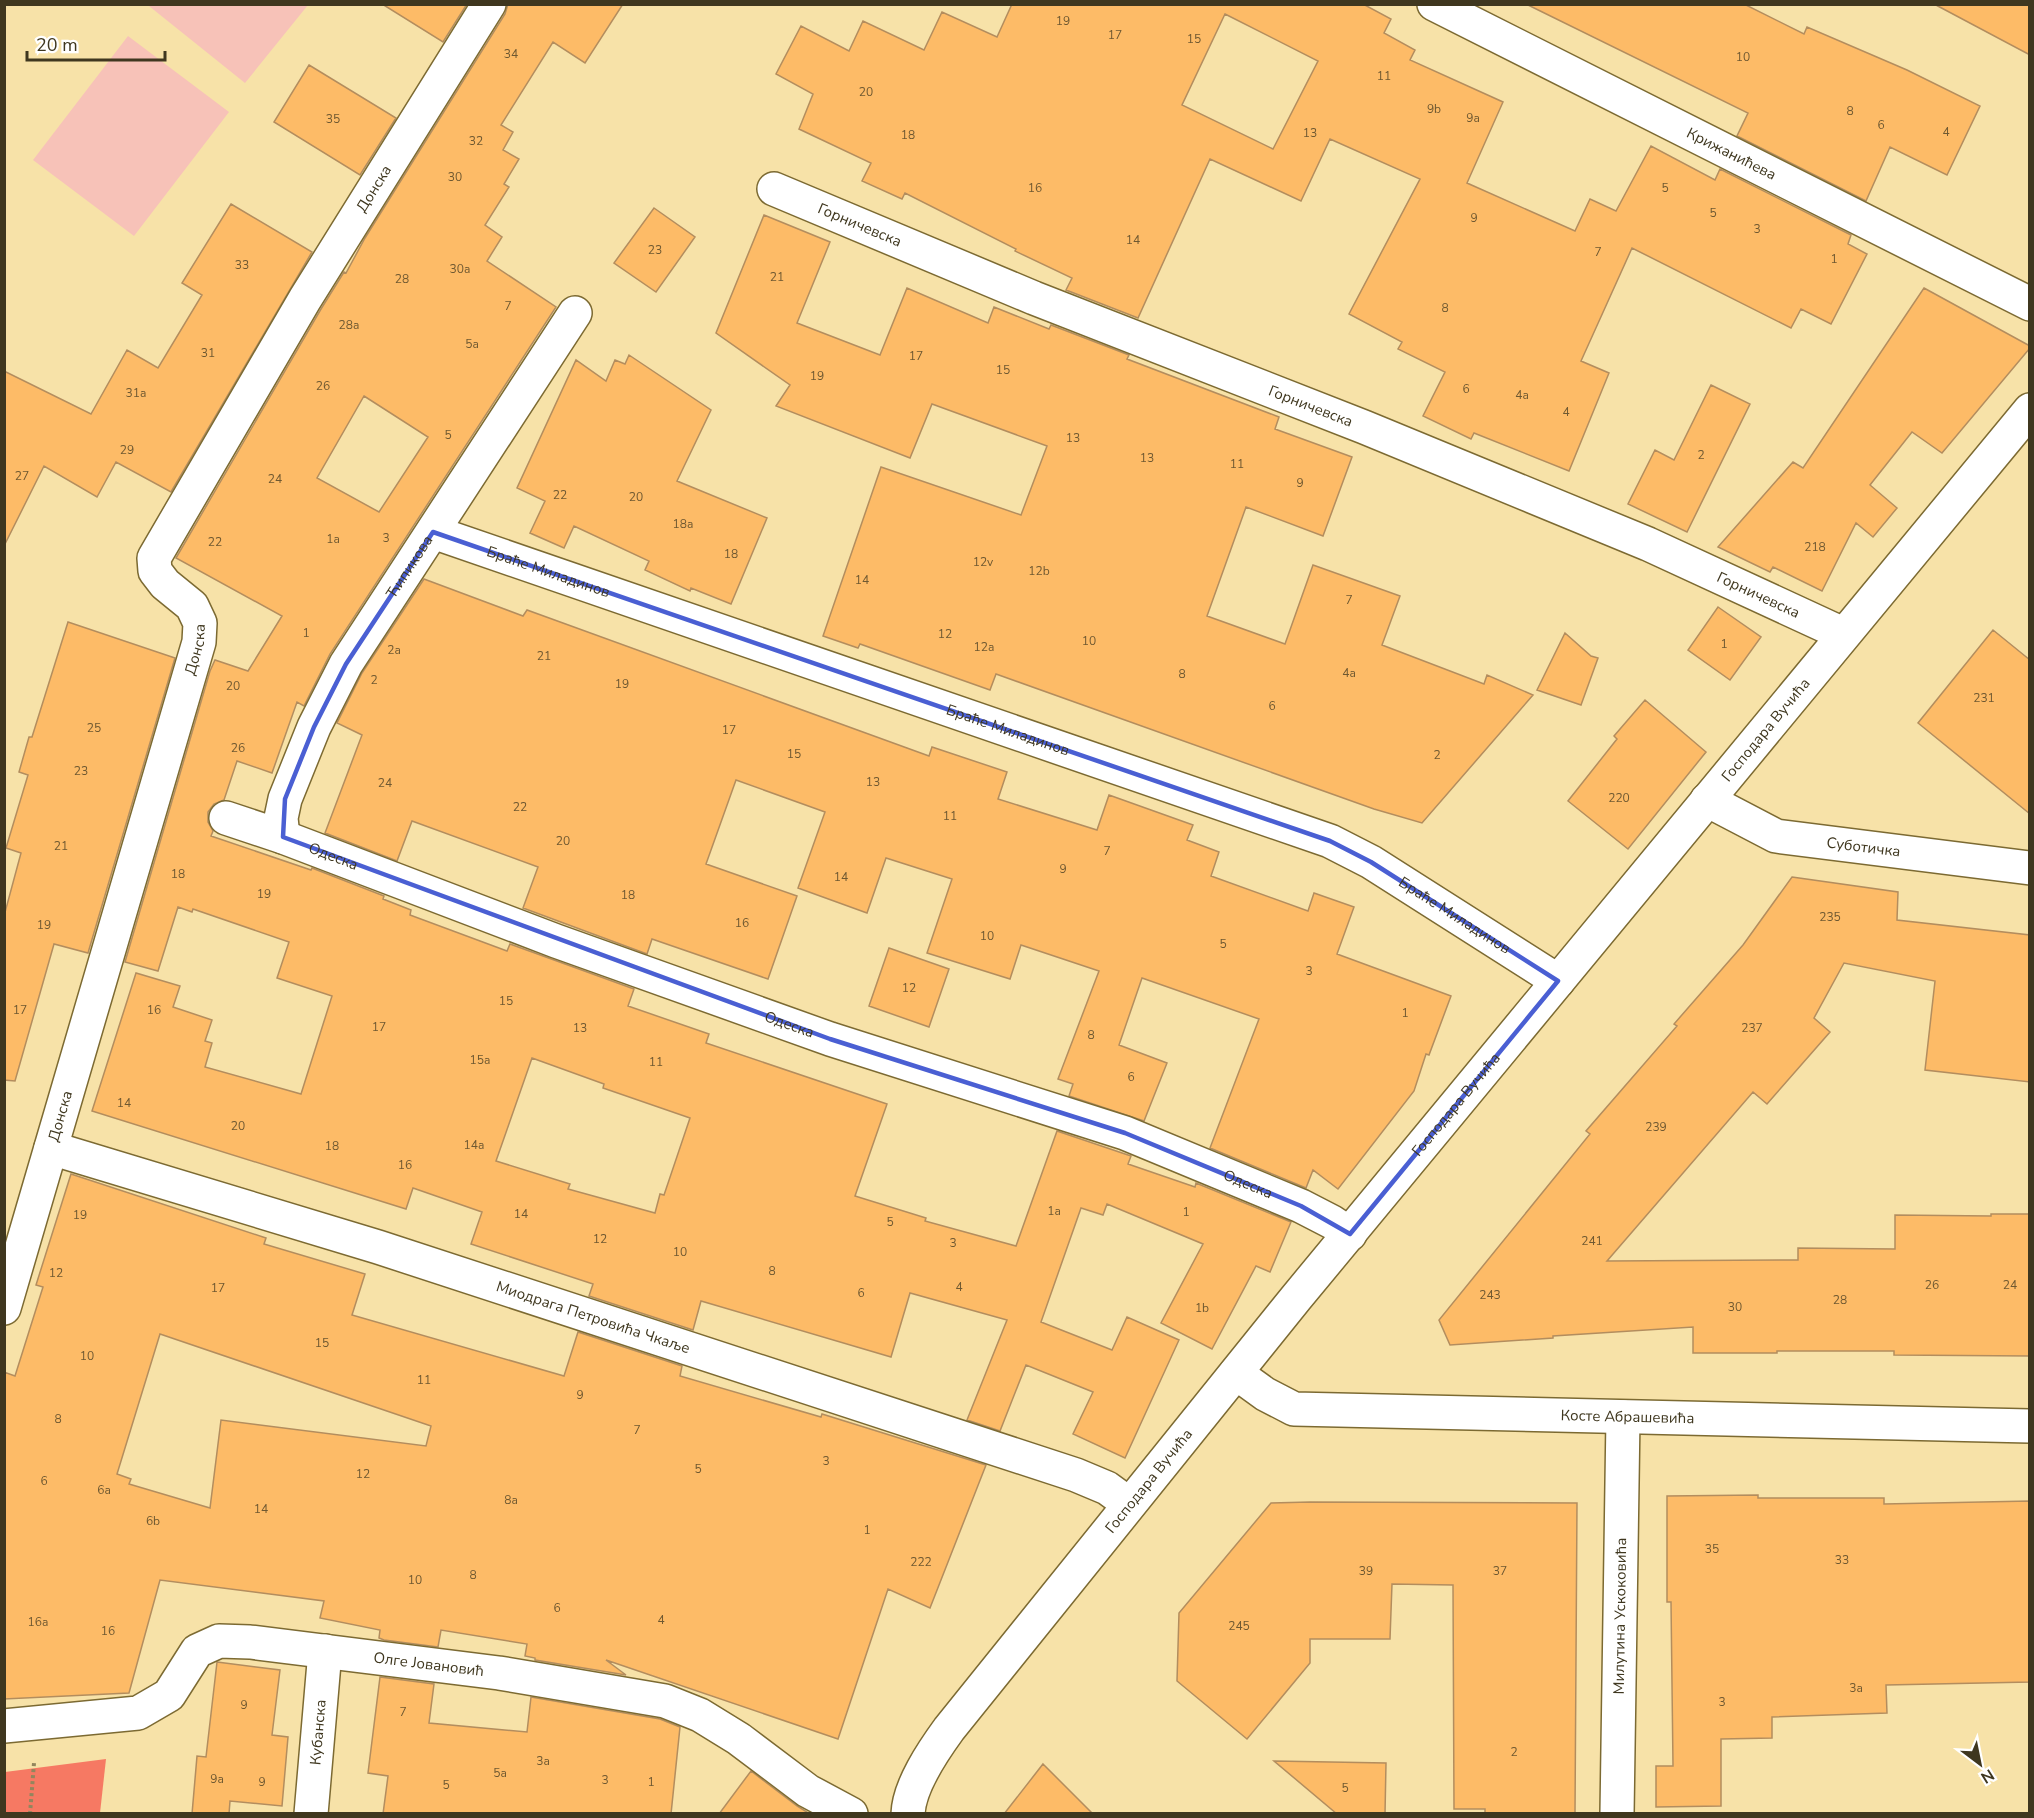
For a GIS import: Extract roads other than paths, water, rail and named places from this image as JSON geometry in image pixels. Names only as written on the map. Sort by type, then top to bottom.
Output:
[{"type":"street","name":"Донска","points":[[4,1308],[199,642],[200,623],[192,606],[165,584],[155,571],[154,558],[299,309],[489,4]]},
{"type":"street","name":"Крижанићева","points":[[1434,4],[2030,304]]},
{"type":"street","name":"Горничевска","points":[[774,189],[1034,298],[1364,426],[1637,540],[1843,634]]},
{"type":"street","name":"Ћипикова","points":[[283,837],[281,818],[285,799],[314,727],[346,664],[575,313]]},
{"type":"street","name":"Господара Вучића","points":[[908,1814],[912,1794],[933,1751],[1129,1504],[1843,634],[2030,410]]},
{"type":"street","name":"Браће Миладинов","points":[[433,532],[1330,841],[1371,862],[1558,981]]},
{"type":"street","name":"Суботичка","points":[[1707,800],[1776,836],[2030,868]]},
{"type":"street","name":"Одеска","points":[[226,818],[283,837],[556,941],[830,1039],[1125,1133],[1301,1206],[1350,1234]]},
{"type":"street","name":"Миодрага Петровића Чкаље","points":[[51,1148],[378,1247],[1064,1472],[1107,1488],[1129,1504]]},
{"type":"street","name":"Косте Абрашевића","points":[[1236,1373],[1265,1394],[1294,1409],[2030,1426]]},
{"type":"street","name":"Милутина Ускоковића","points":[[1617,1814],[1623,1418]]},
{"type":"street","name":"Олге Јовановић","points":[[4,1726],[138,1713],[169,1695],[197,1651],[219,1641],[250,1642],[499,1673],[665,1701],[700,1715],[739,1739],[808,1791],[851,1814]]},
{"type":"street","name":"Кубанска","points":[[311,1814],[325,1651]]}]
